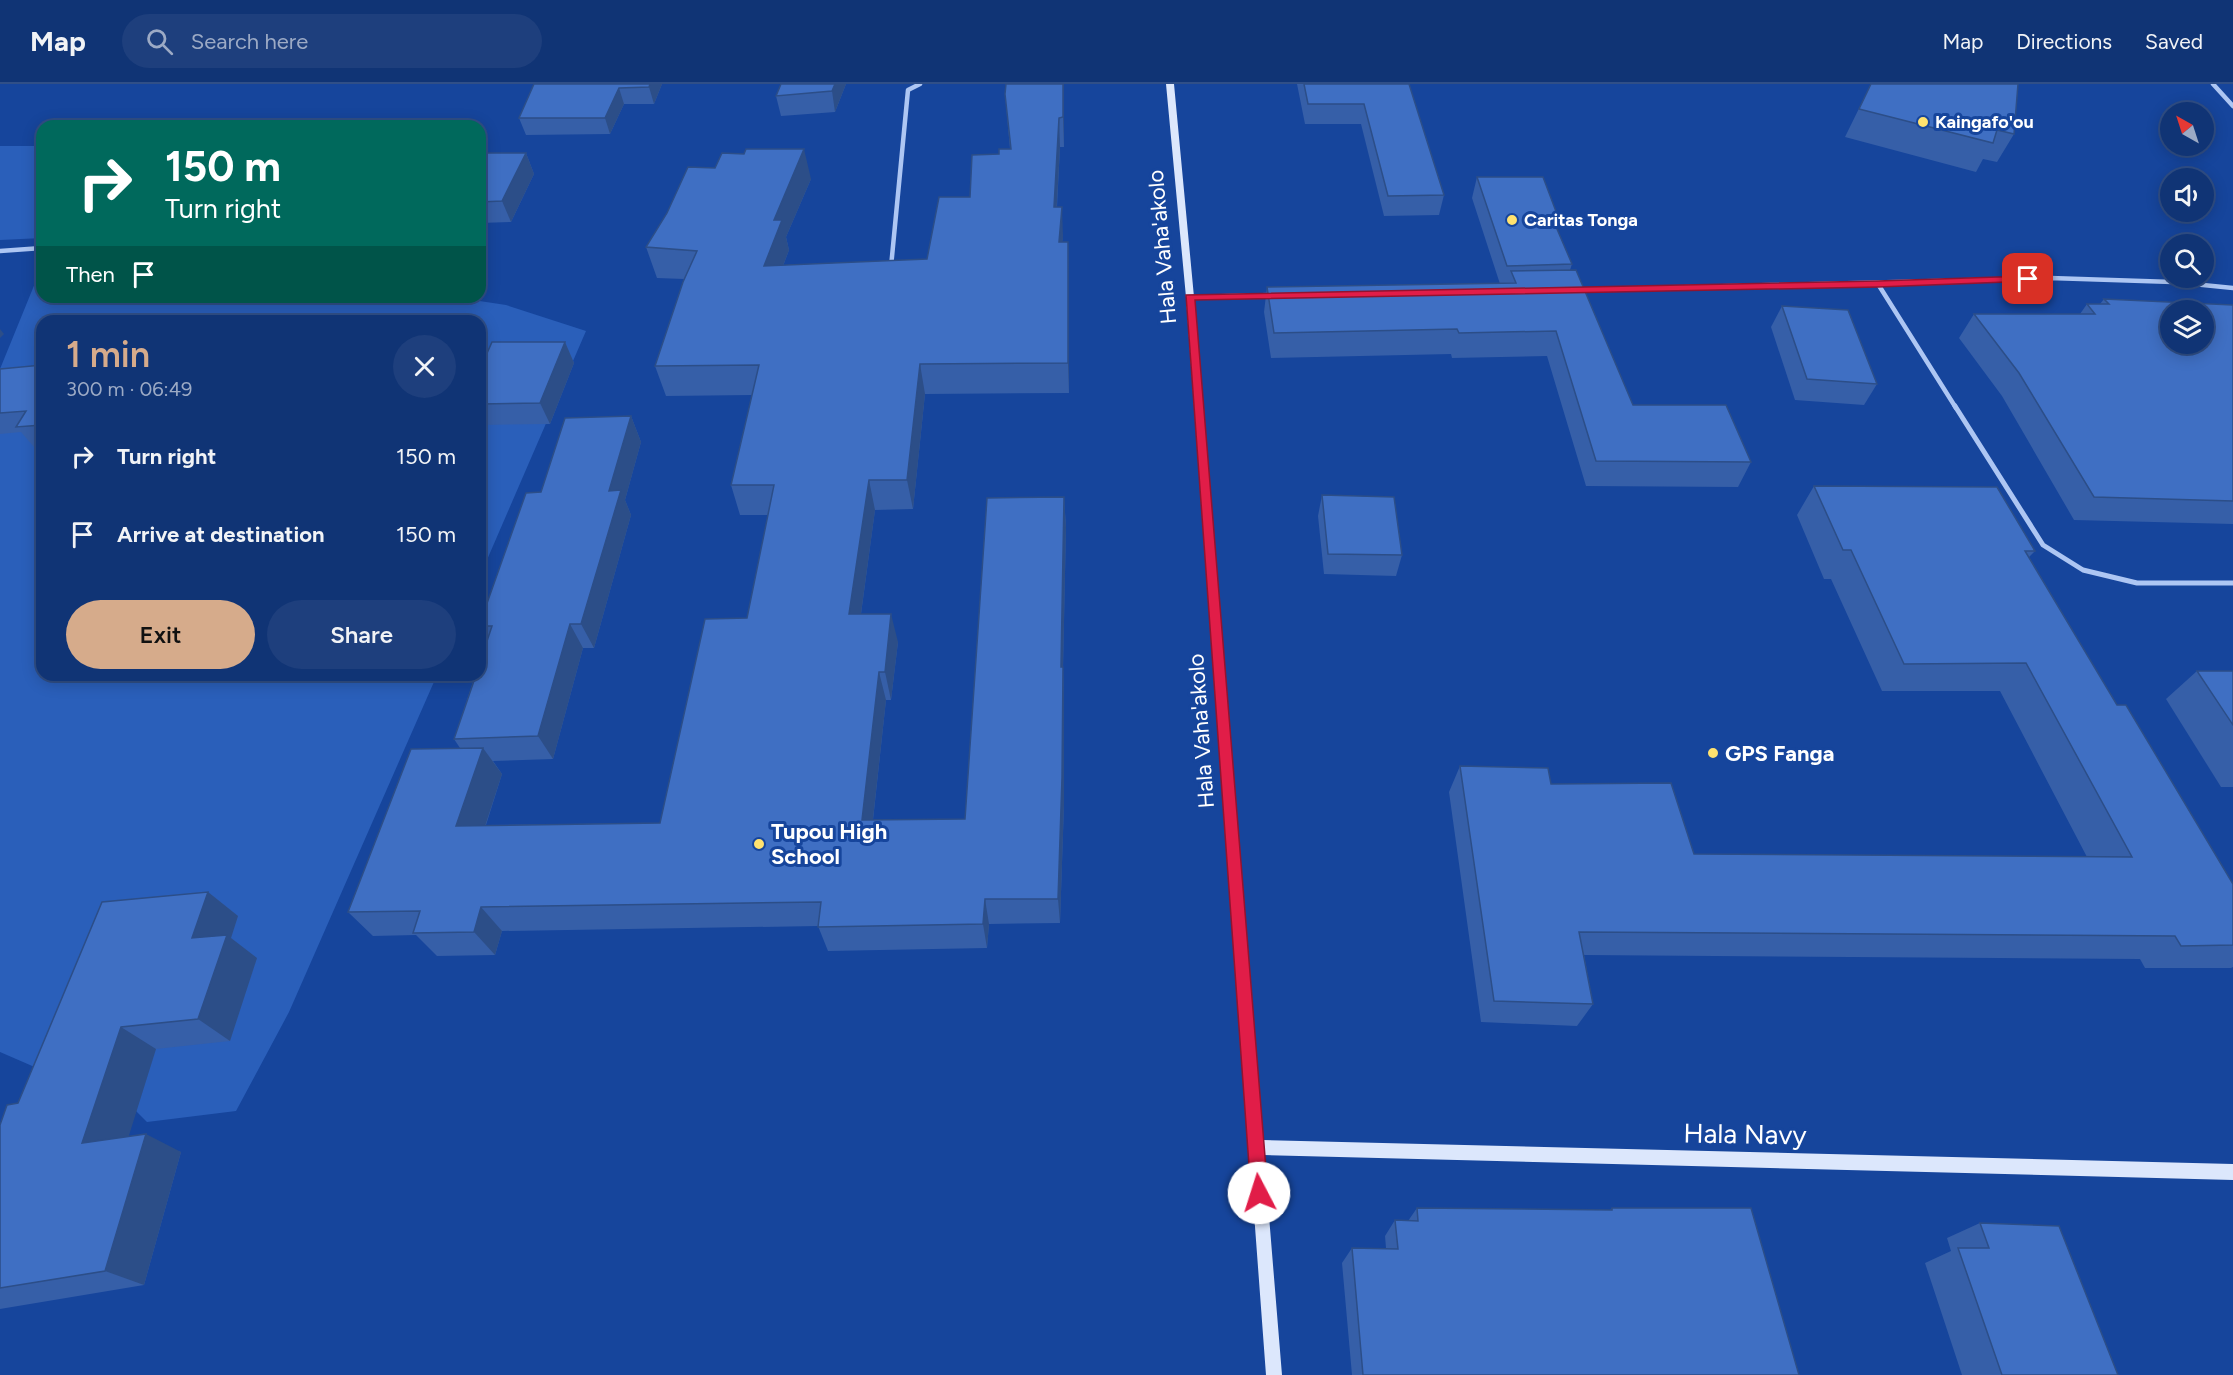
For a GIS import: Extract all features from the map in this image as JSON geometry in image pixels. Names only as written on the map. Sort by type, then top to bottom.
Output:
[{"type":"main road","name":"Hala Vaha'akolo","points":[[1170,84],[1190,297],[1274,1375]]},
{"type":"main road","name":"Hala Navy","points":[[1256,1147],[2233,1172]]},
{"type":"street","points":[[891,271],[908,90],[920,84]]},
{"type":"street","points":[[2213,84],[2233,106]]},
{"type":"street","points":[[0,251],[36,248]]},
{"type":"street","points":[[1570,290],[2050,278],[2173,282],[2233,288]]},
{"type":"street","points":[[1878,284],[2043,545],[2083,570],[2137,583],[2233,583]]},
{"type":"street","points":[[1190,297],[1285,295]]},
{"type":"shaded area","points":[[0,146],[36,146],[36,238],[0,240]]},
{"type":"shaded area","points":[[36,281],[36,303],[486,302],[506,305],[586,331],[486,562],[486,315],[36,315],[36,681],[434,681],[289,1012],[236,1111],[147,1122],[136,1111],[0,1052],[0,369]]},
{"type":"building","points":[[534,84],[650,84],[649,87],[619,88],[605,118],[519,118]]},
{"type":"building","points":[[781,84],[835,84],[832,91],[776,96]]},
{"type":"building","points":[[1006,84],[1063,84],[1063,117],[1059,118],[1054,207],[1062,207],[1059,242],[1068,242],[1068,363],[920,364],[907,480],[869,480],[849,614],[891,614],[885,672],[879,672],[862,820],[965,819],[987,498],[1064,497],[1062,778],[1058,899],[985,899],[983,924],[818,927],[821,902],[481,907],[474,932],[413,933],[420,911],[348,912],[411,749],[483,748],[456,826],[660,823],[705,619],[747,618],[774,485],[731,485],[759,365],[655,366],[683,282],[697,251],[646,247],[667,213],[688,167],[715,168],[722,153],[744,154],[746,149],[804,149],[774,220],[782,220],[764,266],[927,259],[939,197],[970,197],[972,155],[999,154],[999,149],[1011,149]]},
{"type":"building","points":[[1304,84],[1409,84],[1444,195],[1388,196],[1364,104],[1308,104]]},
{"type":"building","points":[[1871,84],[2018,84],[2014,134],[1997,130],[1993,143],[1859,109]]},
{"type":"building","points":[[486,153],[526,153],[502,201],[486,202]]},
{"type":"building","points":[[1477,177],[1543,177],[1560,222],[1554,222],[1572,264],[1507,266]]},
{"type":"building","points":[[1576,270],[1633,405],[1726,405],[1751,462],[1596,461],[1556,331],[1459,333],[1457,329],[1274,333],[1267,287],[1516,283],[1511,271]]},
{"type":"building","points":[[2104,299],[2160,302],[2160,354],[2214,354],[2214,304],[2233,305],[2233,501],[2094,497],[2019,373],[1974,314],[2095,314],[2087,304],[2109,304]]},
{"type":"building","points":[[1782,306],[1848,310],[1877,384],[1807,379]]},
{"type":"building","points":[[492,342],[565,342],[540,403],[486,404],[486,356]]},
{"type":"building","points":[[36,366],[36,425],[16,427],[26,411],[0,413],[0,369]]},
{"type":"building","points":[[631,416],[609,491],[621,490],[581,624],[570,624],[538,736],[454,739],[474,681],[486,681],[486,644],[492,626],[486,626],[486,606],[526,493],[541,492],[565,418]]},
{"type":"building","points":[[1814,486],[1997,487],[2035,551],[2025,551],[2117,705],[2126,705],[2233,884],[2233,945],[2181,946],[2175,936],[1579,932],[1593,1004],[1494,1001],[1460,766],[1548,768],[1551,784],[1671,783],[1694,854],[2132,857],[2026,663],[1904,664],[1851,550],[1843,550]]},
{"type":"building","points":[[1322,495],[1394,497],[1402,555],[1328,554]]},
{"type":"building","points":[[2197,671],[2233,671],[2233,725]]},
{"type":"building","points":[[208,892],[192,938],[227,935],[198,1019],[121,1027],[82,1143],[146,1134],[105,1271],[0,1288],[0,1125],[7,1105],[18,1103],[102,902]]},
{"type":"building","points":[[1417,1208],[1612,1210],[1612,1208],[1751,1208],[1799,1375],[1363,1375],[1352,1248],[1398,1249],[1395,1220],[1418,1221]]},
{"type":"building","points":[[1980,1223],[2059,1226],[2118,1375],[2002,1375],[1958,1248],[1989,1248]]},
{"type":"place","name":"Kaingafo'ou","points":[[1923,122]]},
{"type":"place","name":"Caritas Tonga","points":[[1512,220]]},
{"type":"place","name":"GPS Fanga","points":[[1713,753]]},
{"type":"place","name":"Tupou High School","points":[[759,844]]},
{"type":"route","points":[[1259,1193],[1190,297],[2028,279]]}]
